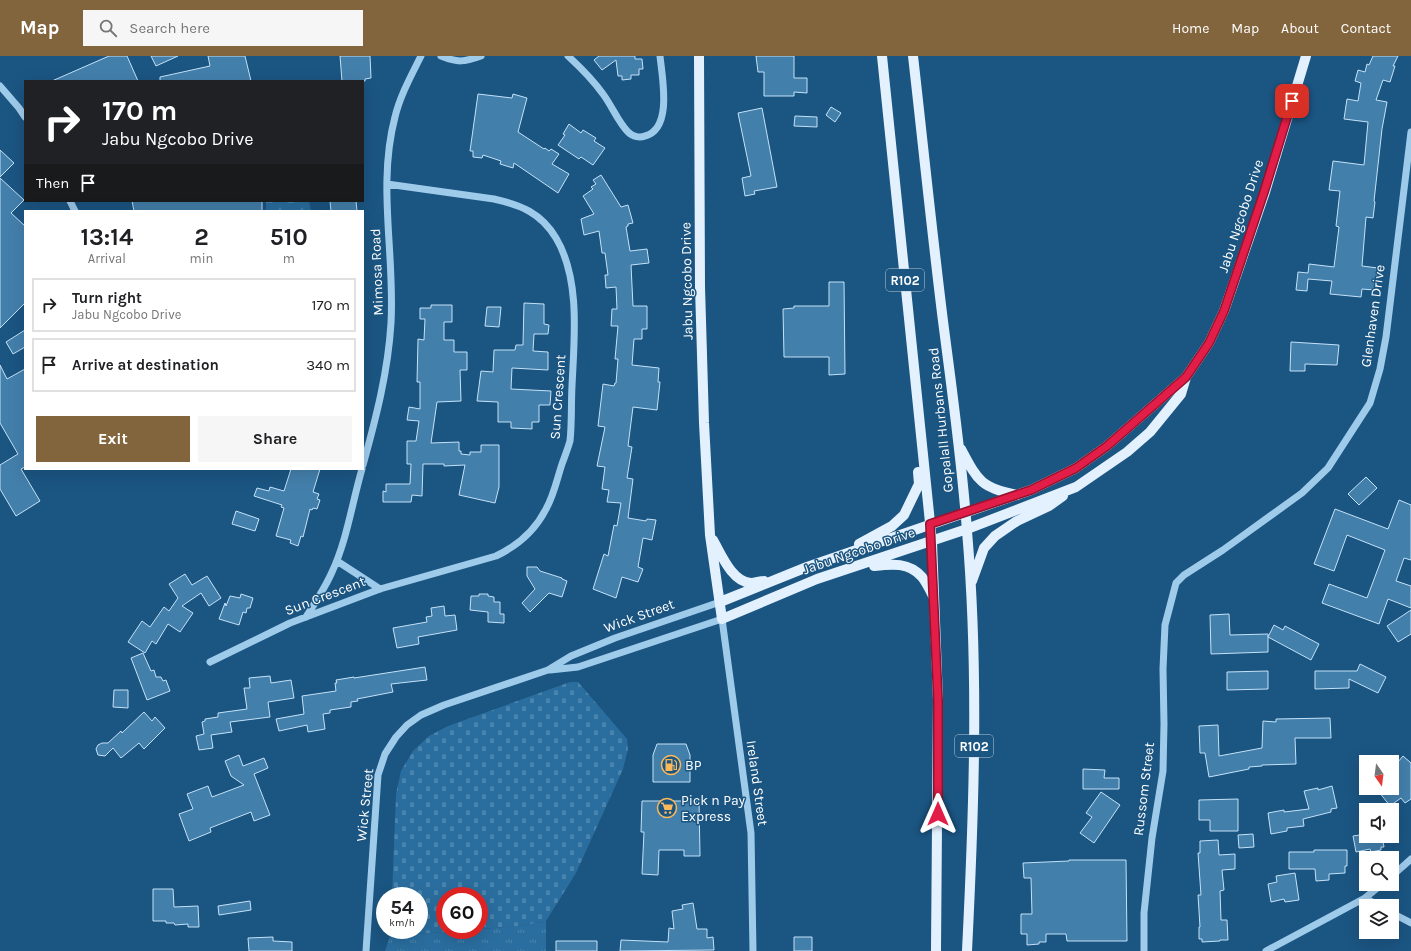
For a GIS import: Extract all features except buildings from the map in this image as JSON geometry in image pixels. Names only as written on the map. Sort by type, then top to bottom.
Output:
[{"type":"main road","name":"Jabu Ngcobo Drive","points":[[698,56],[700,287],[704,423],[710,535],[722,619],[817,579],[932,542],[1076,487],[1127,452],[1150,432],[1181,394],[1186,377]]},
{"type":"main road","name":"Gopalall Hurbans Road","points":[[882,56],[932,542],[938,700],[936,951]]},
{"type":"main road","name":"Gopalall Hurbans Road","points":[[913,56],[931,224],[958,443],[967,529],[973,626],[974,712],[972,852],[967,951]]},
{"type":"main road","name":"Jabu Ngcobo Drive","points":[[720,602],[807,567],[965,512],[1018,496],[1031,490],[1076,468],[1107,446],[1186,377],[1209,343],[1224,311],[1264,192],[1306,56]]},
{"type":"main road","points":[[835,558],[892,526],[904,515],[919,484],[917,404]]},
{"type":"main road","points":[[958,443],[973,471],[980,480],[990,487],[1018,496]]},
{"type":"main road","points":[[970,588],[984,548],[995,536],[1017,521],[1049,506],[1076,487]]},
{"type":"main road","points":[[710,535],[728,568],[743,580],[750,583],[780,578]]},
{"type":"main road","points":[[851,569],[892,564],[905,565],[922,576],[934,598]]},
{"type":"street","name":"Mimosa Road","points":[[364,461],[381,398],[388,358],[391,265],[386,184],[388,158],[395,117],[401,99],[420,56]]},
{"type":"street","points":[[441,56],[464,62],[481,56]]},
{"type":"street","points":[[568,56],[590,78],[603,94],[629,133],[640,138],[650,135],[658,129],[662,118],[664,103],[660,56]]},
{"type":"street","points":[[0,86],[24,116]]},
{"type":"street","name":"Glenhaven Drive","points":[[1176,583],[1184,575],[1241,538],[1302,493],[1328,468],[1370,403],[1380,369],[1386,337],[1411,132]]},
{"type":"street","name":"Sun Crescent","points":[[210,662],[262,636],[306,617],[380,589],[496,556],[509,550],[520,542],[538,522],[546,511],[551,499],[570,442],[575,333],[572,284],[565,260],[556,239],[541,220],[533,213],[510,203],[494,199],[386,184]]},
{"type":"street","points":[[306,617],[325,587],[337,560],[362,470]]},
{"type":"street","points":[[337,560],[380,589]]},
{"type":"street","name":"Russom Street","points":[[1144,951],[1144,913],[1152,838],[1162,771],[1165,625],[1176,583]]},
{"type":"street","name":"Wick Street","points":[[366,951],[378,775],[385,754],[396,737],[407,725],[421,715],[444,705],[548,670],[571,656],[615,638],[720,602]]},
{"type":"street","name":"Wick Street","points":[[548,670],[578,667],[722,619]]},
{"type":"street","name":"Ireland Street","points":[[722,619],[751,833],[753,951]]},
{"type":"street","points":[[1399,869],[1411,858]]},
{"type":"street","points":[[1266,951],[1365,898],[1374,891]]},
{"type":"street","points":[[1399,917],[1411,923]]},
{"type":"green space","points":[[266,202],[309,202],[311,210],[266,210]]},
{"type":"green space","points":[[570,682],[578,682],[627,739],[628,749],[623,769],[576,873],[546,921],[520,926],[488,928],[488,887],[436,887],[436,933],[428,933],[428,887],[392,887],[396,794],[401,771],[413,751],[429,736],[448,726]]},
{"type":"green space","points":[[546,921],[546,951],[385,951],[389,939],[428,939],[428,933],[436,932],[436,939],[488,939],[488,928],[520,926]]},
{"type":"place","name":"BP","points":[[671,765]]},
{"type":"place","name":"Pick n Pay Express","points":[[667,808]]},
{"type":"route","points":[[938,814],[938,700],[930,524],[1018,496],[1076,468],[1107,446],[1186,377],[1209,343],[1224,311],[1264,192],[1292,101]]}]
